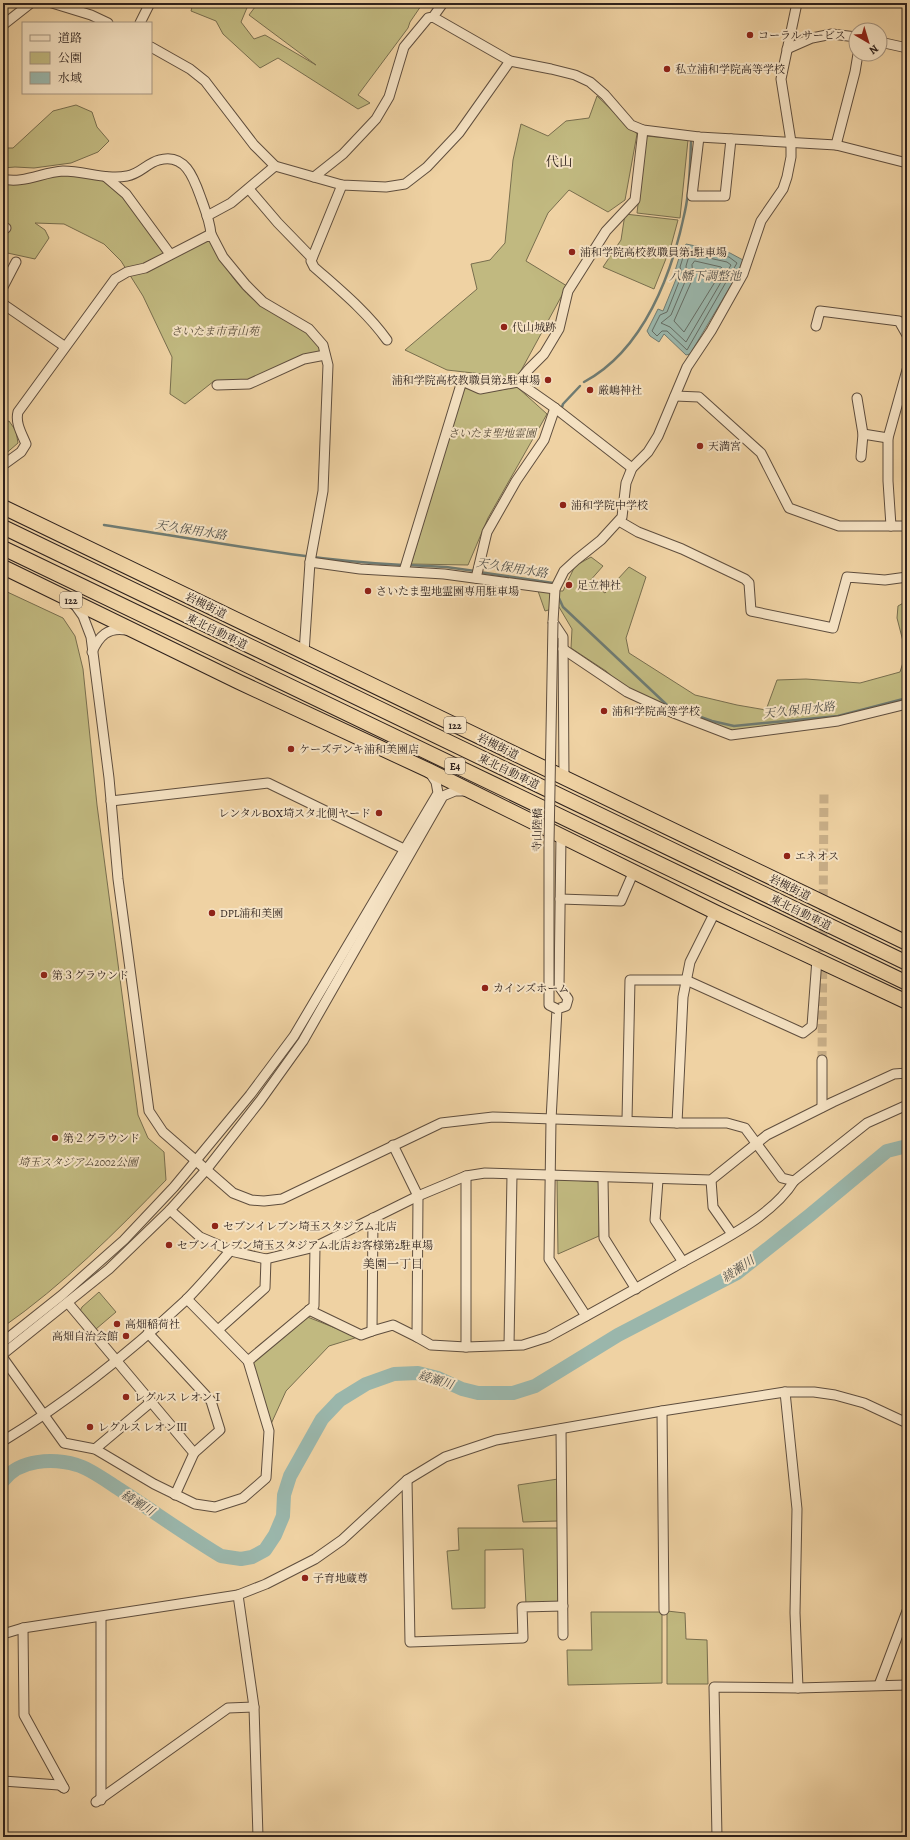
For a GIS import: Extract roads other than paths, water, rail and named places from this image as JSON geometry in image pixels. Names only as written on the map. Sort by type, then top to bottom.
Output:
[{"type":"highway","name":"岩槻街道","points":[[3,507],[907,943]]},
{"type":"highway","name":"東北自動車道","points":[[3,527],[907,963]]},
{"type":"highway","name":"東北自動車道","points":[[3,548],[907,983]]},
{"type":"highway","name":"122","points":[[3,567],[470,790],[715,912],[907,1002]]},
{"type":"street","points":[[3,25],[31,3]]},
{"type":"street","points":[[52,3],[91,15],[106,22]]},
{"type":"street","points":[[140,22],[150,3]]},
{"type":"street","points":[[314,177],[343,154],[376,119],[389,97],[404,47],[428,18],[433,17],[443,3]]},
{"type":"street","points":[[564,778],[563,637],[553,622],[554,589],[564,571],[602,540],[622,517],[626,484],[632,468],[648,452],[658,436],[687,367],[711,331],[743,274],[761,222],[783,189],[790,169],[791,142],[781,79],[797,3]]},
{"type":"street","points":[[433,17],[510,61],[576,75],[590,82],[605,95],[631,125],[643,130],[731,139],[836,145],[907,163]]},
{"type":"street","points":[[787,49],[812,38],[832,34],[848,36]]},
{"type":"street","points":[[888,44],[907,48]]},
{"type":"street","points":[[152,48],[190,68],[205,81],[254,145],[275,166],[342,185],[386,187],[405,184],[427,166],[459,133],[510,61]]},
{"type":"street","points":[[836,145],[857,62]]},
{"type":"street","points":[[404,571],[462,381],[480,389],[518,382],[544,354],[559,329],[568,291],[602,237],[635,200],[643,130]]},
{"type":"street","points":[[694,136],[692,196],[725,196],[731,139]]},
{"type":"street","points":[[3,180],[13,181],[50,172],[63,171],[85,172],[106,177],[133,175],[160,160],[168,159],[183,164],[196,181],[212,234],[223,257],[246,285],[263,302],[309,329],[323,345],[328,365],[323,491],[310,562],[304,653]]},
{"type":"street","points":[[207,216],[231,203],[275,166]]},
{"type":"street","points":[[106,177],[126,194],[170,254]]},
{"type":"street","points":[[342,185],[311,261],[314,267],[360,308],[378,327],[387,340]]},
{"type":"street","points":[[249,189],[312,258]]},
{"type":"street","points":[[3,465],[21,452],[26,444],[17,423],[16,418],[18,412],[64,346],[115,279],[127,272],[145,268],[212,234]]},
{"type":"street","points":[[3,287],[16,262]]},
{"type":"street","points":[[3,304],[64,346]]},
{"type":"street","points":[[816,326],[820,311],[899,321],[907,335]]},
{"type":"street","points":[[217,385],[248,384],[304,359],[325,355]]},
{"type":"street","points":[[891,526],[888,480],[888,438],[907,370]]},
{"type":"street","points":[[518,382],[555,408],[632,468]]},
{"type":"street","points":[[675,396],[698,397],[761,453],[789,508],[840,526],[907,526]]},
{"type":"street","points":[[858,398],[863,434],[861,457]]},
{"type":"street","points":[[476,578],[487,532],[516,481],[544,440],[555,408]]},
{"type":"street","points":[[863,434],[888,438]]},
{"type":"street","points":[[619,521],[638,532],[682,549],[745,579],[749,583],[751,611],[833,628],[847,577],[885,580],[907,577]]},
{"type":"street","points":[[310,562],[476,578],[554,589]]},
{"type":"street","points":[[70,600],[87,624],[92,652],[111,801],[118,880],[149,1111],[163,1132],[232,1193],[250,1200],[264,1201],[282,1198],[393,1145],[441,1124],[493,1117],[551,1120],[627,1120],[677,1123],[727,1123],[745,1128],[755,1144],[782,1178],[794,1181]]},
{"type":"street","name":"寺山陸橋","points":[[553,622],[549,843],[549,1005],[557,1009]]},
{"type":"street","points":[[92,652],[97,642],[110,630],[117,629],[140,633]]},
{"type":"street","points":[[563,649],[627,692],[666,710],[731,734],[838,721],[907,704]]},
{"type":"street","points":[[3,1342],[62,1295],[124,1240],[196,1162],[250,1095],[294,1036],[438,793],[436,782],[428,770]]},
{"type":"street","points":[[111,801],[268,783],[404,849]]},
{"type":"street","points":[[3,1354],[109,1270],[170,1210],[206,1170],[260,1102],[303,1041],[443,796],[456,791],[470,790]]},
{"type":"street","points":[[562,836],[559,986],[568,999],[566,1006],[557,1009],[551,1120],[549,1259],[586,1316]]},
{"type":"street","points":[[560,899],[621,901],[634,871]]},
{"type":"street","points":[[677,1123],[683,997],[686,980],[690,962],[715,912]]},
{"type":"street","points":[[627,1120],[630,980],[686,980],[803,1033],[812,1026],[817,959]]},
{"type":"street","points":[[822,1060],[822,1107]]},
{"type":"street","points":[[170,1210],[200,1237],[231,1250],[266,1259],[314,1247],[418,1196],[466,1176],[485,1173],[658,1180],[711,1180],[767,1135],[822,1107],[894,1074],[907,1073]]},
{"type":"street","points":[[309,1310],[361,1335],[393,1325],[431,1345],[509,1346],[523,1345],[548,1337],[684,1262],[763,1214],[794,1181],[867,1123],[907,1105]]},
{"type":"street","points":[[393,1145],[418,1196],[417,1337]]},
{"type":"street","points":[[509,1346],[512,1175]]},
{"type":"street","points":[[466,1176],[466,1346]]},
{"type":"street","points":[[603,1178],[604,1238],[636,1289]]},
{"type":"street","points":[[658,1180],[655,1220],[684,1262]]},
{"type":"street","points":[[711,1180],[713,1207],[732,1234]]},
{"type":"street","points":[[372,1332],[373,1218]]},
{"type":"street","points":[[248,1360],[314,1306],[314,1247]]},
{"type":"street","points":[[3,1441],[44,1416],[117,1362],[187,1299],[231,1250]]},
{"type":"street","points":[[218,1330],[265,1288],[266,1259]]},
{"type":"street","points":[[3,1358],[64,1443],[95,1449],[175,1495],[195,1504],[215,1507],[243,1498],[266,1478],[269,1431],[248,1360],[187,1299]]},
{"type":"street","points":[[68,1303],[194,1453]]},
{"type":"street","points":[[148,1333],[211,1401],[220,1430],[194,1453],[175,1495]]},
{"type":"street","points":[[785,1392],[796,1509],[798,1688]]},
{"type":"street","points":[[3,1634],[23,1628],[238,1595],[266,1584],[315,1559],[342,1540],[407,1480],[445,1457],[496,1440],[662,1411],[785,1392],[814,1392],[834,1395],[864,1403],[907,1423]]},
{"type":"street","points":[[95,1449],[151,1402]]},
{"type":"street","points":[[662,1411],[664,1610]]},
{"type":"street","points":[[561,1429],[563,1635]]},
{"type":"street","points":[[407,1480],[410,1642],[522,1638],[522,1607],[563,1606]]},
{"type":"street","points":[[238,1595],[254,1707],[258,1837]]},
{"type":"street","points":[[879,1685],[907,1611]]},
{"type":"street","points":[[101,1617],[99,1801],[228,1708],[254,1707]]},
{"type":"street","points":[[3,1781],[59,1785],[64,1788],[24,1715],[23,1628]]},
{"type":"street","points":[[717,1837],[714,1687],[798,1688],[907,1685]]},
{"type":"water","name":"八幡下調整池","points":[[686,244],[730,253],[743,260],[736,277],[690,354],[686,355],[664,334],[659,342],[650,336],[647,331],[658,309],[663,311],[679,272],[675,271],[682,248]]},
{"type":"waterway","points":[[584,382],[605,368],[623,351],[639,330],[652,308],[663,284],[672,260],[687,203],[690,176],[691,142]]},
{"type":"waterway","points":[[561,410],[563,404],[580,386]]},
{"type":"waterway","name":"天久保用水路","points":[[104,525],[254,549],[328,559],[403,565]]},
{"type":"waterway","name":"天久保用水路","points":[[408,565],[446,567],[475,571]]},
{"type":"waterway","name":"天久保用水路","points":[[479,572],[553,583],[554,585]]},
{"type":"waterway","name":"天久保用水路","points":[[558,596],[563,607],[667,705],[712,721],[734,726],[838,716],[907,698]]},
{"type":"waterway","name":"綾瀬川","points":[[3,1481],[18,1468],[27,1464],[58,1461],[77,1465],[87,1469],[221,1556],[241,1559],[252,1557],[265,1550],[275,1535],[283,1516],[284,1495],[290,1476],[322,1419],[340,1400],[366,1384],[394,1374],[418,1373],[438,1378],[462,1389],[478,1393],[513,1393],[535,1386],[618,1335],[737,1273],[887,1151],[907,1146]]},
{"type":"tunnel","points":[[822,1060],[824,792]]},
{"type":"place","name":"コーラルサービス","points":[[750,35]]},
{"type":"place","name":"私立浦和学院高等学校","points":[[667,69]]},
{"type":"place","name":"浦和学院高校教職員第1駐車場","points":[[572,252]]},
{"type":"place","name":"代山城跡","points":[[504,327]]},
{"type":"place","name":"浦和学院高校教職員第2駐車場","points":[[548,380]]},
{"type":"place","name":"厳嶋神社","points":[[590,390]]},
{"type":"place","name":"天満宮","points":[[700,446]]},
{"type":"place","name":"浦和学院中学校","points":[[563,505]]},
{"type":"place","name":"足立神社","points":[[569,585]]},
{"type":"place","name":"さいたま聖地霊園専用駐車場","points":[[368,591]]},
{"type":"place","name":"浦和学院高等学校","points":[[604,711]]},
{"type":"place","name":"ケーズデンキ浦和美園店","points":[[291,749]]},
{"type":"place","name":"レンタルBOX埼スタ北側ヤード","points":[[379,813]]},
{"type":"place","name":"エネオス","points":[[787,856]]},
{"type":"place","name":"DPL浦和美園","points":[[212,913]]},
{"type":"place","name":"第３グラウンド","points":[[44,975]]},
{"type":"place","name":"カインズホーム","points":[[485,988]]},
{"type":"place","name":"第２グラウンド","points":[[55,1138]]},
{"type":"place","name":"セブンイレブン埼玉スタジアム北店","points":[[215,1226]]},
{"type":"place","name":"セブンイレブン埼玉スタジアム北店お客様第2駐車場","points":[[169,1245]]},
{"type":"place","name":"高畑稲荷社","points":[[117,1324]]},
{"type":"place","name":"高畑自治会館","points":[[126,1336]]},
{"type":"place","name":"レグルス レオンⅠ","points":[[126,1397]]},
{"type":"place","name":"レグルス レオンⅢ","points":[[90,1427]]},
{"type":"place","name":"子育地蔵尊","points":[[305,1578]]},
{"type":"district","name":"代山","points":[[559,161]]},
{"type":"district","name":"美園一丁目","points":[[393,1264]]},
{"type":"park label","name":"さいたま市青山苑","points":[[215,331]]},
{"type":"park label","name":"さいたま聖地霊園","points":[[492,433]]},
{"type":"park label","name":"埼玉スタジアム2002公園","points":[[78,1162]]}]
